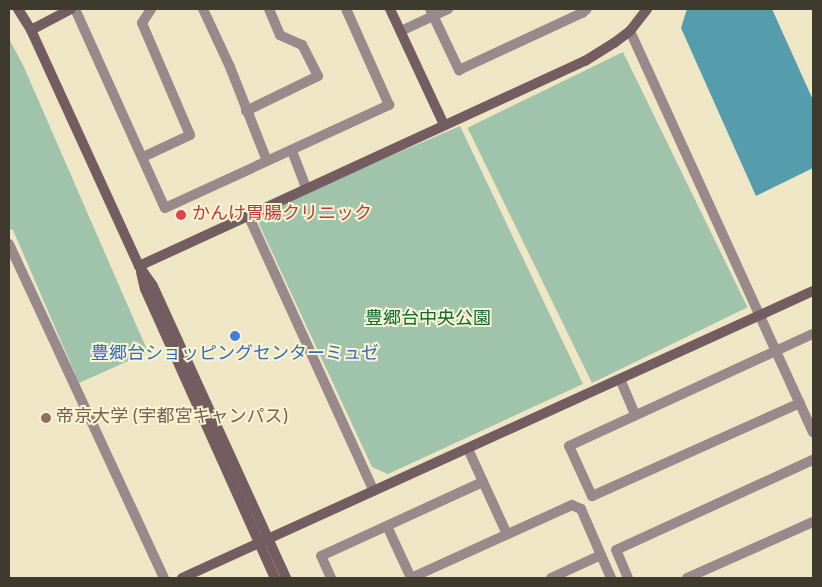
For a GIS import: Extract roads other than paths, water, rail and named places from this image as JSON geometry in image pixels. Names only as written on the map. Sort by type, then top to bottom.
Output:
[{"type":"street","points":[[18,9],[30,30],[139,266],[153,286],[263,542],[274,578]]},
{"type":"street","points":[[30,30],[71,9]]},
{"type":"street","points":[[75,9],[165,208],[390,105],[346,9]]},
{"type":"street","points":[[143,157],[190,135],[142,22],[151,9]]},
{"type":"street","points":[[203,9],[230,67],[267,161]]},
{"type":"street","points":[[246,111],[318,76],[302,45],[280,35],[268,9]]},
{"type":"street","points":[[390,9],[444,125]]},
{"type":"street","points":[[401,31],[432,12],[448,9]]},
{"type":"street","points":[[432,12],[459,70],[582,13],[586,9]]},
{"type":"street","points":[[139,266],[306,187],[585,61],[614,44],[630,30],[647,9]]},
{"type":"street","points":[[630,30],[813,432]]},
{"type":"street","points":[[292,151],[306,187]]},
{"type":"street","points":[[248,215],[374,491]]},
{"type":"street","points":[[9,244],[164,578]]},
{"type":"street","points":[[182,578],[813,292]]},
{"type":"street","points":[[800,403],[592,496],[569,446],[813,334]]},
{"type":"street","points":[[620,380],[636,415]]},
{"type":"street","points":[[468,449],[507,534]]},
{"type":"street","points":[[628,578],[616,550],[813,460]]},
{"type":"street","points":[[331,578],[321,556],[483,482]]},
{"type":"street","points":[[387,526],[411,578],[572,505],[581,509],[611,578]]},
{"type":"street","points":[[688,578],[813,522]]},
{"type":"street","points":[[263,542],[286,578]]},
{"type":"street","points":[[551,578],[601,555]]},
{"type":"water","points":[[687,9],[772,9],[813,100],[813,168],[756,196],[681,28]]},
{"type":"place","name":"かんけ胃腸クリニック","points":[[181,215]]},
{"type":"place","name":"豊郷台ショッピングセンターミュゼ","points":[[235,336]]},
{"type":"place","name":"帝京大学 (宇都宮キャンパス)","points":[[46,418]]},
{"type":"park label","name":"豊郷台中央公園","points":[[428,320]]}]
